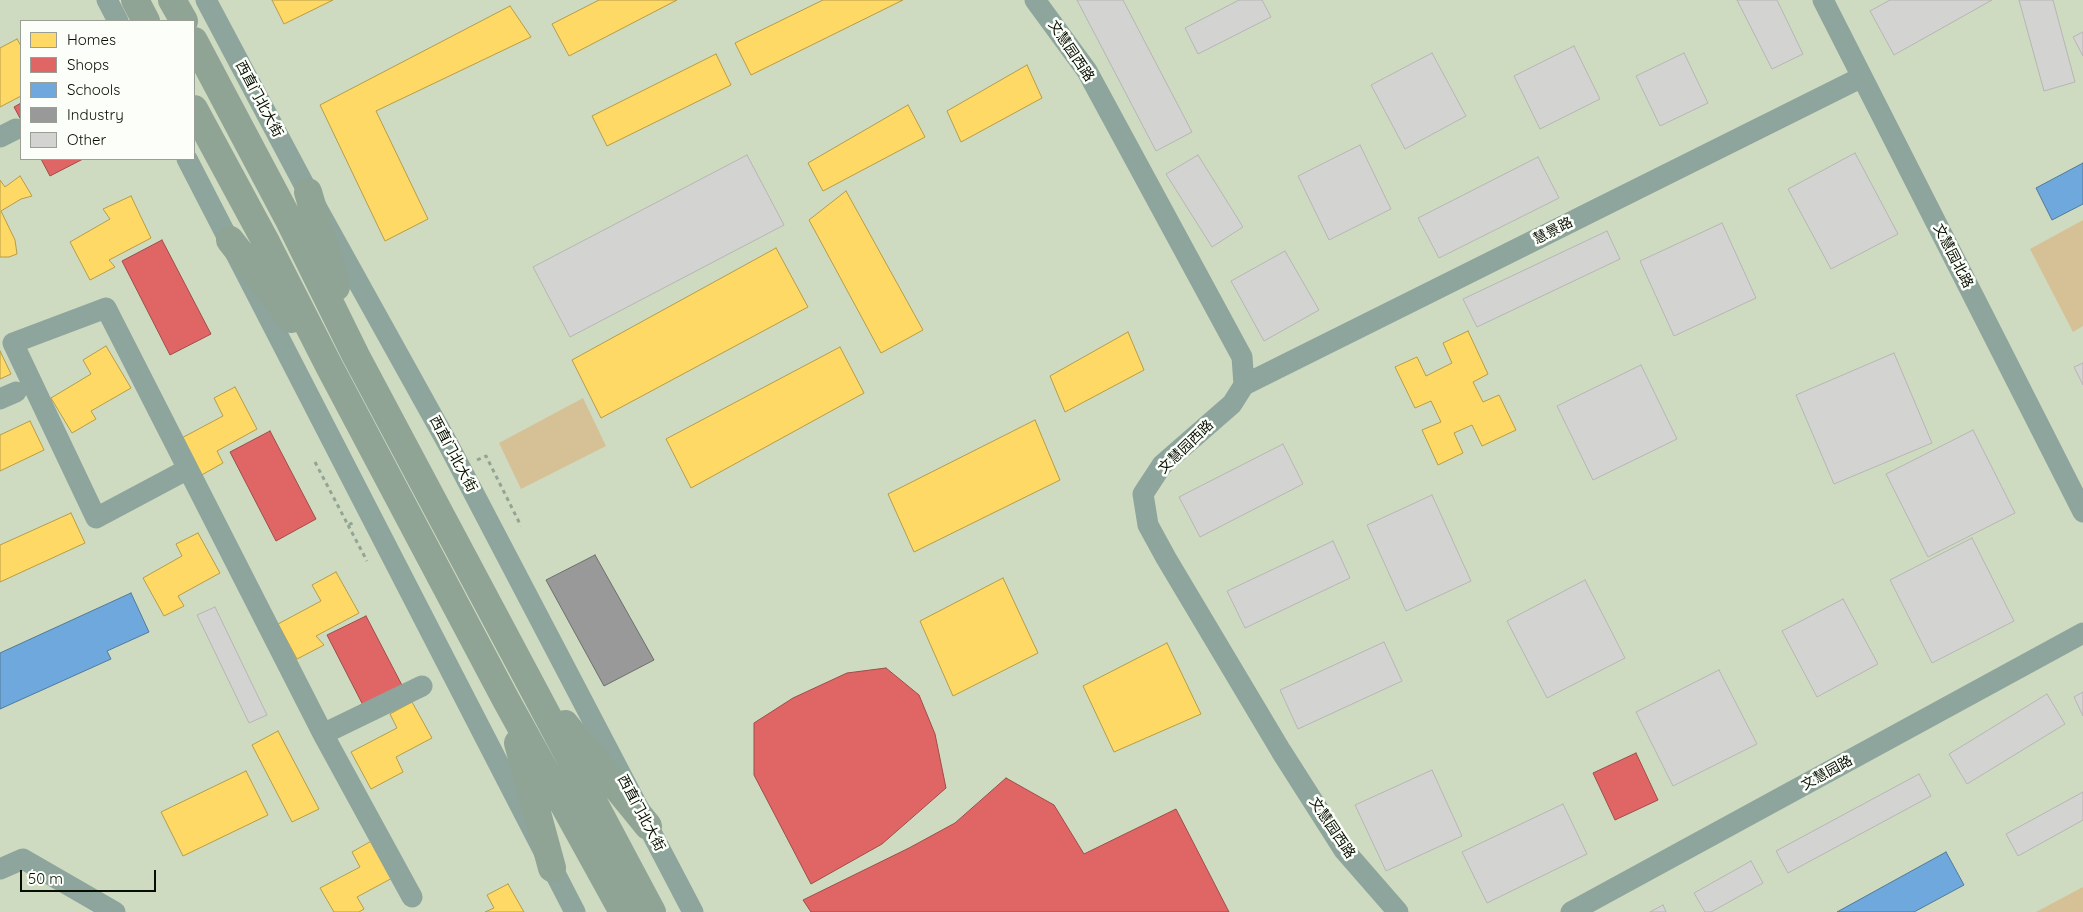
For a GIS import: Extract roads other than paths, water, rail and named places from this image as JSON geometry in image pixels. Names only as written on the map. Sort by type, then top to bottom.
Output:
[{"type":"highway","points":[[135,0],[145,20]]},
{"type":"highway","points":[[172,0],[183,20]]},
{"type":"highway","points":[[195,43],[290,222],[356,356],[652,912]]},
{"type":"highway","points":[[195,111],[267,244],[329,366],[506,700],[623,912]]},
{"type":"highway","points":[[308,192],[356,356]]},
{"type":"highway","points":[[230,240],[329,366]]},
{"type":"highway","points":[[524,674],[648,826]]},
{"type":"highway","points":[[506,700],[552,868]]},
{"type":"street","points":[[107,0],[117,20]]},
{"type":"street","name":"西直门北大街","points":[[206,0],[308,192],[448,444],[693,912]]},
{"type":"street","name":"文慧园西路","points":[[1036,0],[1086,71],[1242,356],[1244,385],[1232,404],[1162,465],[1143,494],[1148,525],[1281,751],[1344,850],[1398,912]]},
{"type":"street","name":"文慧园北路","points":[[1823,0],[2083,512]]},
{"type":"street","name":"慧景路","points":[[1244,385],[1862,77]]},
{"type":"street","points":[[188,160],[575,912]]},
{"type":"street","points":[[188,469],[96,518],[13,343],[106,308],[323,734],[412,897]]},
{"type":"street","name":"文慧园路","points":[[1571,912],[2083,633]]},
{"type":"street","points":[[323,734],[422,686]]},
{"type":"street","points":[[0,863],[23,859],[115,912]]},
{"type":"street","points":[[0,869],[23,859]]}]
